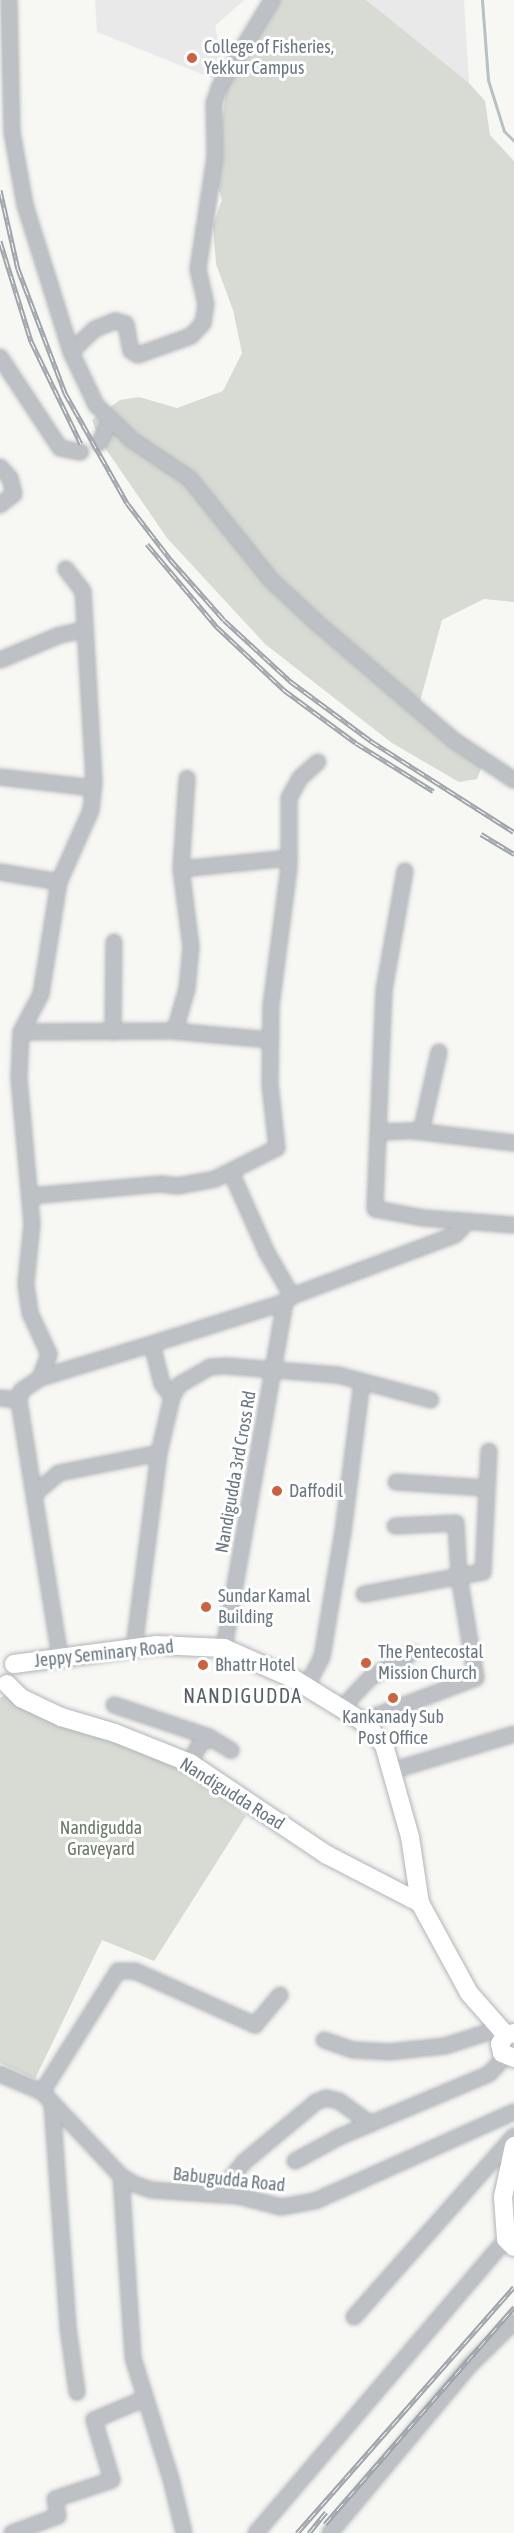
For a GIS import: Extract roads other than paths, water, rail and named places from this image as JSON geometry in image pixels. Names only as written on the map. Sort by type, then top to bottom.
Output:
[{"type":"main road","name":"Jeppy Seminary Road","points":[[7,1659],[60,1657],[134,1647],[224,1648],[306,1687],[362,1722],[384,1745],[410,1837],[420,1903],[469,1993],[506,2032]]},
{"type":"main road","points":[[3,1685],[13,1677],[7,1659]]},
{"type":"main road","name":"Nandigudda Road","points":[[3,1685],[21,1698],[61,1717],[115,1733],[190,1763],[327,1855],[420,1903]]},
{"type":"main road","points":[[506,2032],[500,2044],[512,2058]]},
{"type":"main road","points":[[510,2243],[503,2197],[514,2149]]},
{"type":"street","points":[[9,0],[12,132],[25,205],[71,352],[96,405],[110,421],[157,459],[190,479],[271,580],[316,622],[455,741],[514,780]]},
{"type":"street","points":[[71,352],[95,329],[115,321],[126,324],[131,351],[138,355],[191,336],[203,323],[206,304],[198,269],[215,156],[214,103],[220,86],[272,0]]},
{"type":"street","points":[[0,357],[60,448],[81,452]]},
{"type":"street","points":[[99,443],[110,421]]},
{"type":"street","points":[[0,467],[10,478],[14,494],[0,505]]},
{"type":"street","points":[[40,1378],[49,1353],[30,1313],[26,1282],[31,1249],[31,1196],[19,1079],[21,1032],[41,994],[59,882],[92,810],[93,788],[83,591],[66,569]]},
{"type":"street","points":[[0,660],[60,635],[84,630]]},
{"type":"street","points":[[31,1196],[161,1184],[177,1186],[231,1172],[277,1148],[271,1040],[289,858],[289,798],[300,778],[318,762]]},
{"type":"street","points":[[0,777],[93,788]]},
{"type":"street","points":[[172,1031],[188,989],[191,947],[181,869],[187,778]]},
{"type":"street","points":[[181,869],[289,858]]},
{"type":"street","points":[[405,871],[384,990],[375,1209],[514,1225]]},
{"type":"street","points":[[0,872],[59,882]]},
{"type":"street","points":[[113,1032],[114,942]]},
{"type":"street","points":[[21,1032],[172,1031],[271,1040]]},
{"type":"street","points":[[422,1132],[439,1052]]},
{"type":"street","points":[[378,1132],[422,1132],[514,1143]]},
{"type":"street","points":[[231,1172],[289,1299]]},
{"type":"street","points":[[60,1657],[37,1492],[19,1400],[21,1391],[40,1378],[289,1299],[455,1235],[468,1221]]},
{"type":"street","name":"Nandigudda 3rd Cross Rd","points":[[224,1648],[272,1370],[289,1299]]},
{"type":"street","points":[[152,1344],[162,1384],[172,1397]]},
{"type":"street","points":[[134,1647],[159,1453],[172,1397],[179,1385],[210,1367],[272,1370],[338,1375],[431,1400]]},
{"type":"street","points":[[306,1687],[322,1657],[343,1532],[362,1382]]},
{"type":"street","points":[[0,1398],[19,1400]]},
{"type":"street","points":[[364,1594],[483,1572],[489,1451]]},
{"type":"street","points":[[37,1492],[59,1473],[159,1453]]},
{"type":"street","points":[[396,1482],[487,1488]]},
{"type":"street","points":[[362,1722],[476,1678],[459,1576],[456,1522],[395,1526]]},
{"type":"street","points":[[341,1709],[370,1678],[412,1653]]},
{"type":"street","points":[[114,1705],[209,1737],[231,1749]]},
{"type":"street","points":[[391,1771],[514,1734]]},
{"type":"street","points":[[190,1763],[198,1747],[209,1737]]},
{"type":"street","points":[[42,2092],[118,1971],[135,1971],[255,2025],[280,1995]]},
{"type":"street","points":[[324,2040],[353,2050],[388,2052],[475,2040],[506,2032]]},
{"type":"street","points":[[295,2161],[371,2124],[489,2074],[512,2058]]},
{"type":"street","name":"Babugudda Road","points":[[0,2074],[42,2092],[121,2176],[151,2190],[218,2194],[281,2207],[315,2201],[514,2112]]},
{"type":"street","points":[[218,2194],[244,2162],[316,2102],[326,2098],[339,2101],[371,2124]]},
{"type":"street","points":[[52,2103],[68,2328],[77,2392]]},
{"type":"street","points":[[354,2317],[514,2136]]},
{"type":"street","points":[[121,2176],[133,2358],[171,2479],[183,2533]]},
{"type":"street","points":[[256,2533],[510,2243]]},
{"type":"street","points":[[330,2533],[469,2366],[514,2322]]},
{"type":"street","points":[[12,2533],[58,2516],[55,2499],[112,2480],[94,2420],[144,2399]]},
{"type":"waterway","points":[[482,0],[488,80],[504,131],[514,141]]},
{"type":"railway","points":[[0,190],[18,269],[65,393],[127,503],[170,559],[224,620],[290,681],[371,741],[514,832]]},
{"type":"railway","points":[[0,241],[31,341],[81,444]]},
{"type":"railway","points":[[147,544],[217,627],[284,690],[356,743],[433,791]]},
{"type":"railway","points":[[481,834],[514,854]]},
{"type":"railway","points":[[297,2533],[514,2287]]},
{"type":"railway","points":[[325,2524],[514,2307]]},
{"type":"railway","points":[[309,2533],[326,2512]]},
{"type":"place","name":"College of Fisheries, Yekkur Campus","points":[[192,58]]},
{"type":"place","name":"Daffodil","points":[[277,1491]]},
{"type":"place","name":"Sundar Kamal Building","points":[[206,1607]]},
{"type":"place","name":"The Pentecostal Mission Church","points":[[366,1663]]},
{"type":"place","name":"Bhattr Hotel","points":[[203,1665]]},
{"type":"place","name":"Kankanady Sub Post Office","points":[[393,1698]]},
{"type":"district","name":"NANDIGUDDA","points":[[243,1695]]},
{"type":"park label","name":"Nandigudda Graveyard","points":[[101,1839]]}]
